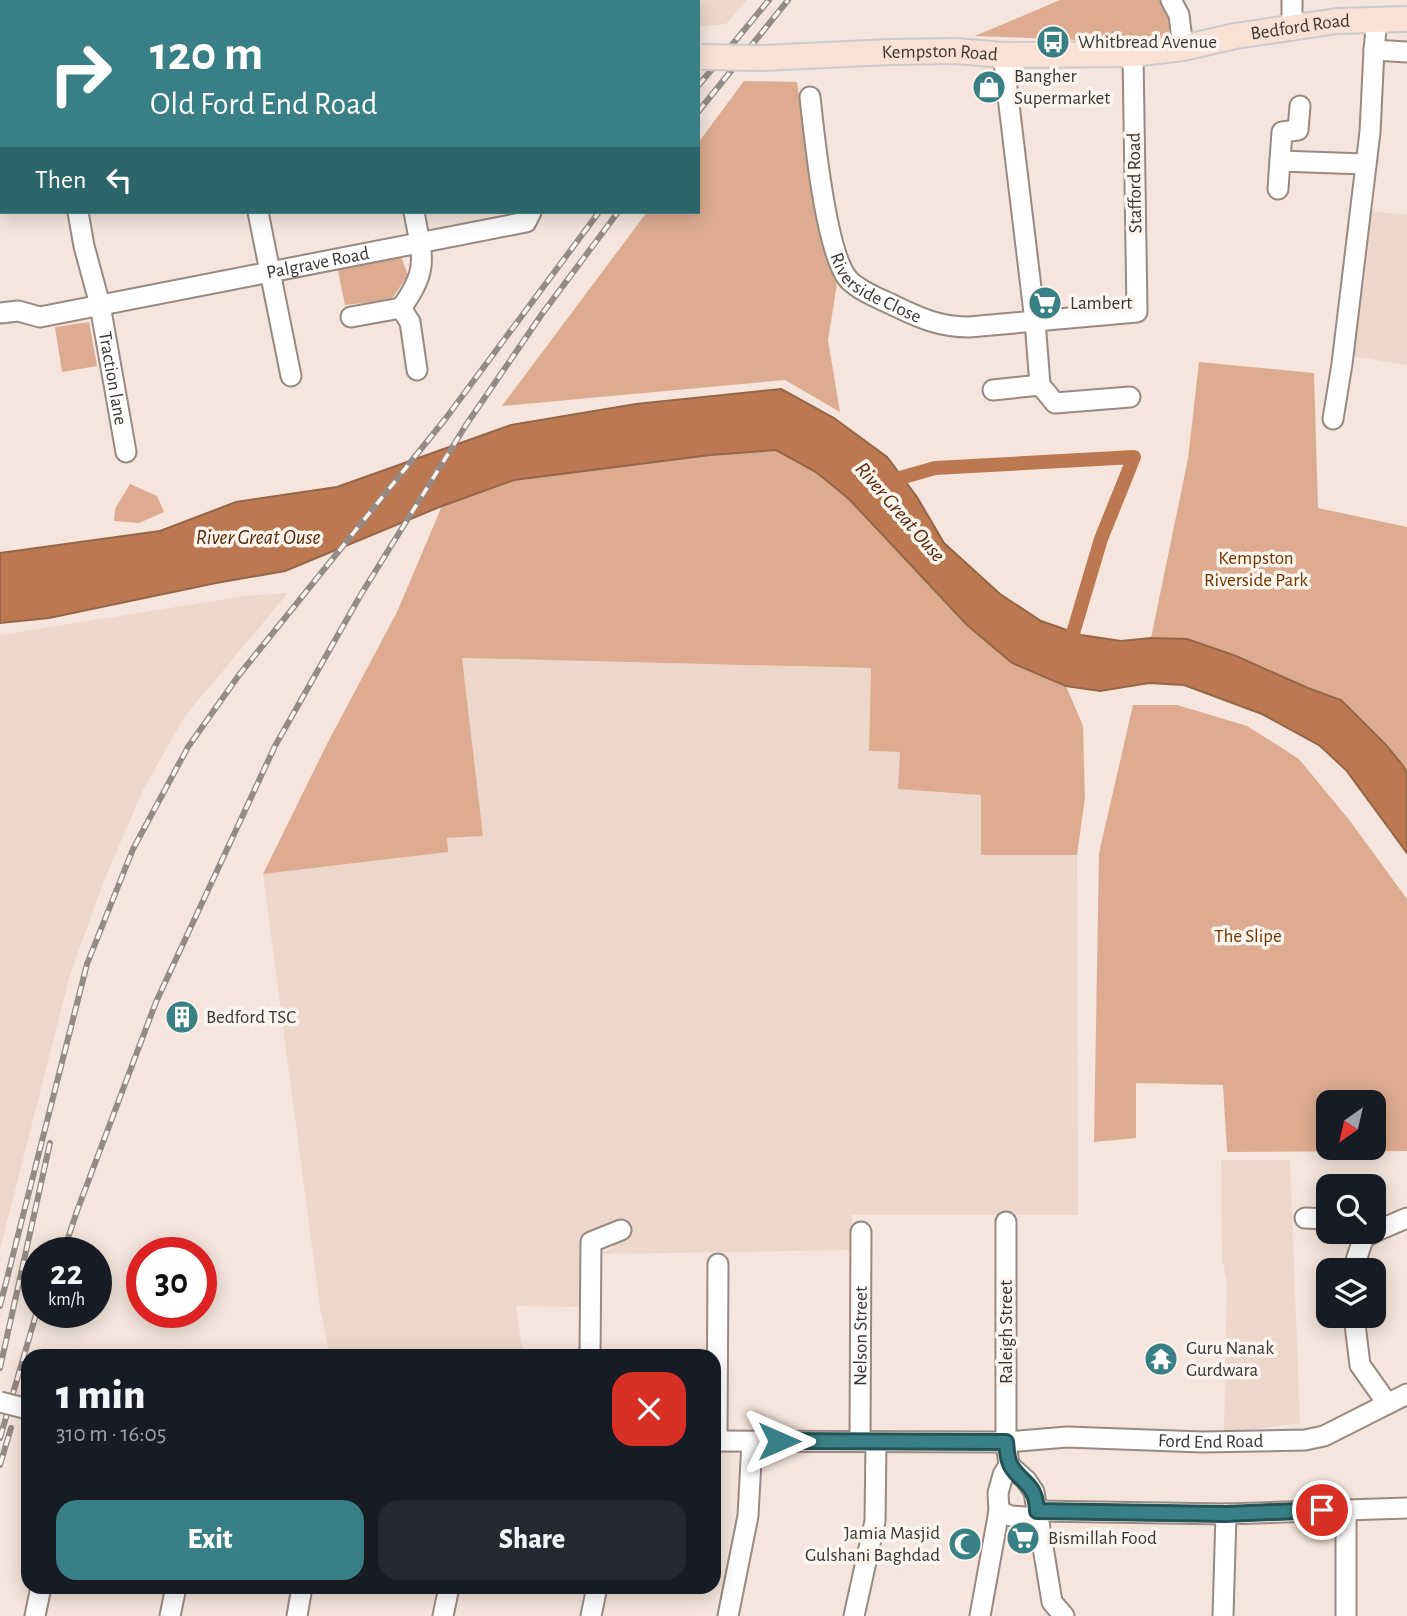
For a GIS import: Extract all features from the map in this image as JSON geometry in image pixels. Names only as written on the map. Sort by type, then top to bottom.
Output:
[{"type":"main road","name":"Bedford Road","points":[[1184,48],[1292,26],[1407,19]]},
{"type":"main road","name":"Kempston Road","points":[[700,57],[762,58],[956,51],[1003,55],[1133,54],[1184,48]]},
{"type":"street","points":[[1171,0],[1179,15],[1184,48]]},
{"type":"street","points":[[1292,0],[1292,26]]},
{"type":"street","name":"Bedford Road","points":[[1333,419],[1370,132],[1377,19]]},
{"type":"street","points":[[1374,50],[1407,52]]},
{"type":"street","name":"Stafford Road","points":[[1133,54],[1137,312]]},
{"type":"street","points":[[1003,55],[1035,321],[1040,385],[1055,403],[1130,397]]},
{"type":"street","name":"Riverside Close","points":[[810,97],[817,160],[837,262],[849,280],[865,291],[913,315],[945,327],[1137,312]]},
{"type":"street","points":[[1278,188],[1282,132],[1298,131],[1300,106]]},
{"type":"street","points":[[1280,161],[1365,164]]},
{"type":"street","points":[[78,214],[100,305]]},
{"type":"street","points":[[258,214],[291,376]]},
{"type":"street","points":[[351,317],[401,308],[420,278],[414,214]]},
{"type":"street","name":"Palgrave Road","points":[[0,313],[18,311],[40,317],[526,222],[530,214]]},
{"type":"street","name":"Traction lane","points":[[100,305],[126,452]]},
{"type":"street","points":[[401,308],[410,323],[417,370]]},
{"type":"street","points":[[993,390],[1040,385]]},
{"type":"street","points":[[1305,1218],[1316,1218]]},
{"type":"street","points":[[1386,1226],[1407,1218]]},
{"type":"street","name":"Raleigh Street","points":[[1006,1222],[1006,1442]]},
{"type":"street","points":[[590,1349],[591,1242],[621,1230]]},
{"type":"street","name":"Nelson Street","points":[[854,1616],[875,1521],[868,1441],[861,1232]]},
{"type":"street","points":[[717,1349],[718,1264]]},
{"type":"street","points":[[1355,1328],[1360,1365],[1387,1403]]},
{"type":"street","name":"Ford End Road","points":[[721,1441],[1006,1442],[1067,1437],[1202,1442],[1305,1440],[1324,1436],[1407,1394]]},
{"type":"street","points":[[0,1402],[21,1407]]},
{"type":"street","points":[[728,1616],[748,1516],[752,1441]]},
{"type":"street","points":[[980,1616],[999,1511],[998,1493],[1009,1465],[1006,1442]]},
{"type":"street","points":[[1009,1465],[1026,1480],[1034,1492],[1052,1602],[1064,1616]]},
{"type":"street","points":[[999,1511],[1011,1516],[1226,1514],[1407,1508]]},
{"type":"street","points":[[1346,1509],[1346,1616]]},
{"type":"street","points":[[1223,1616],[1226,1514]]},
{"type":"street","points":[[35,1616],[40,1594]]},
{"type":"street","points":[[170,1616],[175,1594]]},
{"type":"street","points":[[297,1616],[301,1594]]},
{"type":"street","points":[[443,1616],[448,1594]]},
{"type":"street","points":[[591,1616],[596,1594]]},
{"type":"shaded area","points":[[700,0],[747,0],[726,24],[700,27]]},
{"type":"shaded area","points":[[1371,211],[1407,215],[1407,365],[1350,356]]},
{"type":"shaded area","points":[[288,593],[185,716],[143,790],[103,883],[70,975],[0,1249],[0,635],[245,596]]},
{"type":"shaded area","points":[[462,658],[871,668],[869,751],[900,752],[981,795],[981,855],[1077,855],[1078,1215],[852,1215],[850,1250],[600,1254],[615,1246],[580,1246],[580,1307],[516,1306],[522,1349],[329,1349],[320,1308],[263,874],[447,852],[447,838],[483,836]]},
{"type":"shaded area","points":[[1221,1160],[1290,1160],[1300,1423],[1239,1431],[1224,1430],[1227,1280],[1222,1259]]},
{"type":"green space","points":[[1060,0],[1165,0],[1173,19],[1167,37],[1111,41],[975,36]]},
{"type":"green space","points":[[744,81],[797,82],[816,209],[837,284],[828,340],[840,412],[785,380],[502,406],[646,214],[700,214],[700,140]]},
{"type":"green space","points":[[401,257],[408,275],[391,300],[345,305],[337,266]]},
{"type":"green space","points":[[89,322],[97,366],[62,372],[55,327]]},
{"type":"green space","name":"Kempston Riverside Park","points":[[1199,362],[1314,373],[1318,508],[1407,527],[1407,774],[1386,745],[1341,700],[1187,639],[1151,638],[1188,459]]},
{"type":"green space","points":[[776,450],[816,472],[849,499],[967,625],[1012,663],[1066,686],[1083,726],[1085,798],[1077,855],[981,855],[981,795],[898,789],[900,752],[869,751],[871,668],[462,658],[483,836],[447,838],[448,852],[263,874],[328,742],[397,612],[442,506],[514,480],[710,455]]},
{"type":"green space","points":[[130,484],[157,496],[164,512],[139,523],[114,521],[115,509]]},
{"type":"green space","name":"The Slipe","points":[[1133,705],[1177,705],[1247,726],[1299,759],[1350,821],[1407,899],[1407,1151],[1386,1151],[1386,1090],[1316,1090],[1316,1152],[1227,1152],[1223,1085],[1136,1083],[1136,1138],[1094,1142],[1099,853]]},
{"type":"water","name":"River Great Ouse","points":[[781,389],[834,418],[887,457],[917,497],[944,543],[1000,594],[1041,621],[1081,635],[1121,641],[1187,639],[1236,656],[1341,700],[1404,767],[1407,774],[1407,853],[1346,770],[1319,745],[1262,714],[1184,685],[1149,683],[1100,691],[1066,686],[1012,663],[967,625],[849,499],[816,472],[776,450],[710,455],[514,480],[442,506],[285,571],[49,618],[0,623],[0,553],[160,531],[236,502],[337,487],[511,425],[636,404]]},
{"type":"waterway","name":"River Great Ouse","points":[[886,482],[935,468],[1134,457],[1101,539],[1068,650]]},
{"type":"railway","points":[[700,84],[769,0]]},
{"type":"railway","points":[[700,110],[788,0]]},
{"type":"railway","points":[[0,1306],[87,964],[133,849],[188,747],[239,675],[446,418],[598,214]]},
{"type":"railway","points":[[68,1237],[156,1002],[275,746],[360,596],[466,425],[542,314],[617,214]]},
{"type":"railway","points":[[0,1368],[50,1143]]},
{"type":"railway","points":[[26,1349],[32,1328]]},
{"type":"railway","points":[[0,1438],[21,1366]]},
{"type":"railway","points":[[0,1465],[11,1428]]},
{"type":"place","name":"Whitbread Avenue","points":[[1053,42]]},
{"type":"place","name":"Bangher Supermarket","points":[[989,87]]},
{"type":"place","name":"Lambert","points":[[1045,303]]},
{"type":"place","name":"Bedford TSC","points":[[182,1017]]},
{"type":"place","name":"Guru Nanak Gurdwara","points":[[1161,1359]]},
{"type":"place","name":"Bismillah Food","points":[[1023,1538]]},
{"type":"place","name":"Jamia Masjid Gulshani Baghdad","points":[[965,1544]]},
{"type":"route","points":[[779,1441],[1006,1442],[1009,1465],[1026,1480],[1034,1492],[1037,1511],[1226,1514],[1322,1510]]}]
